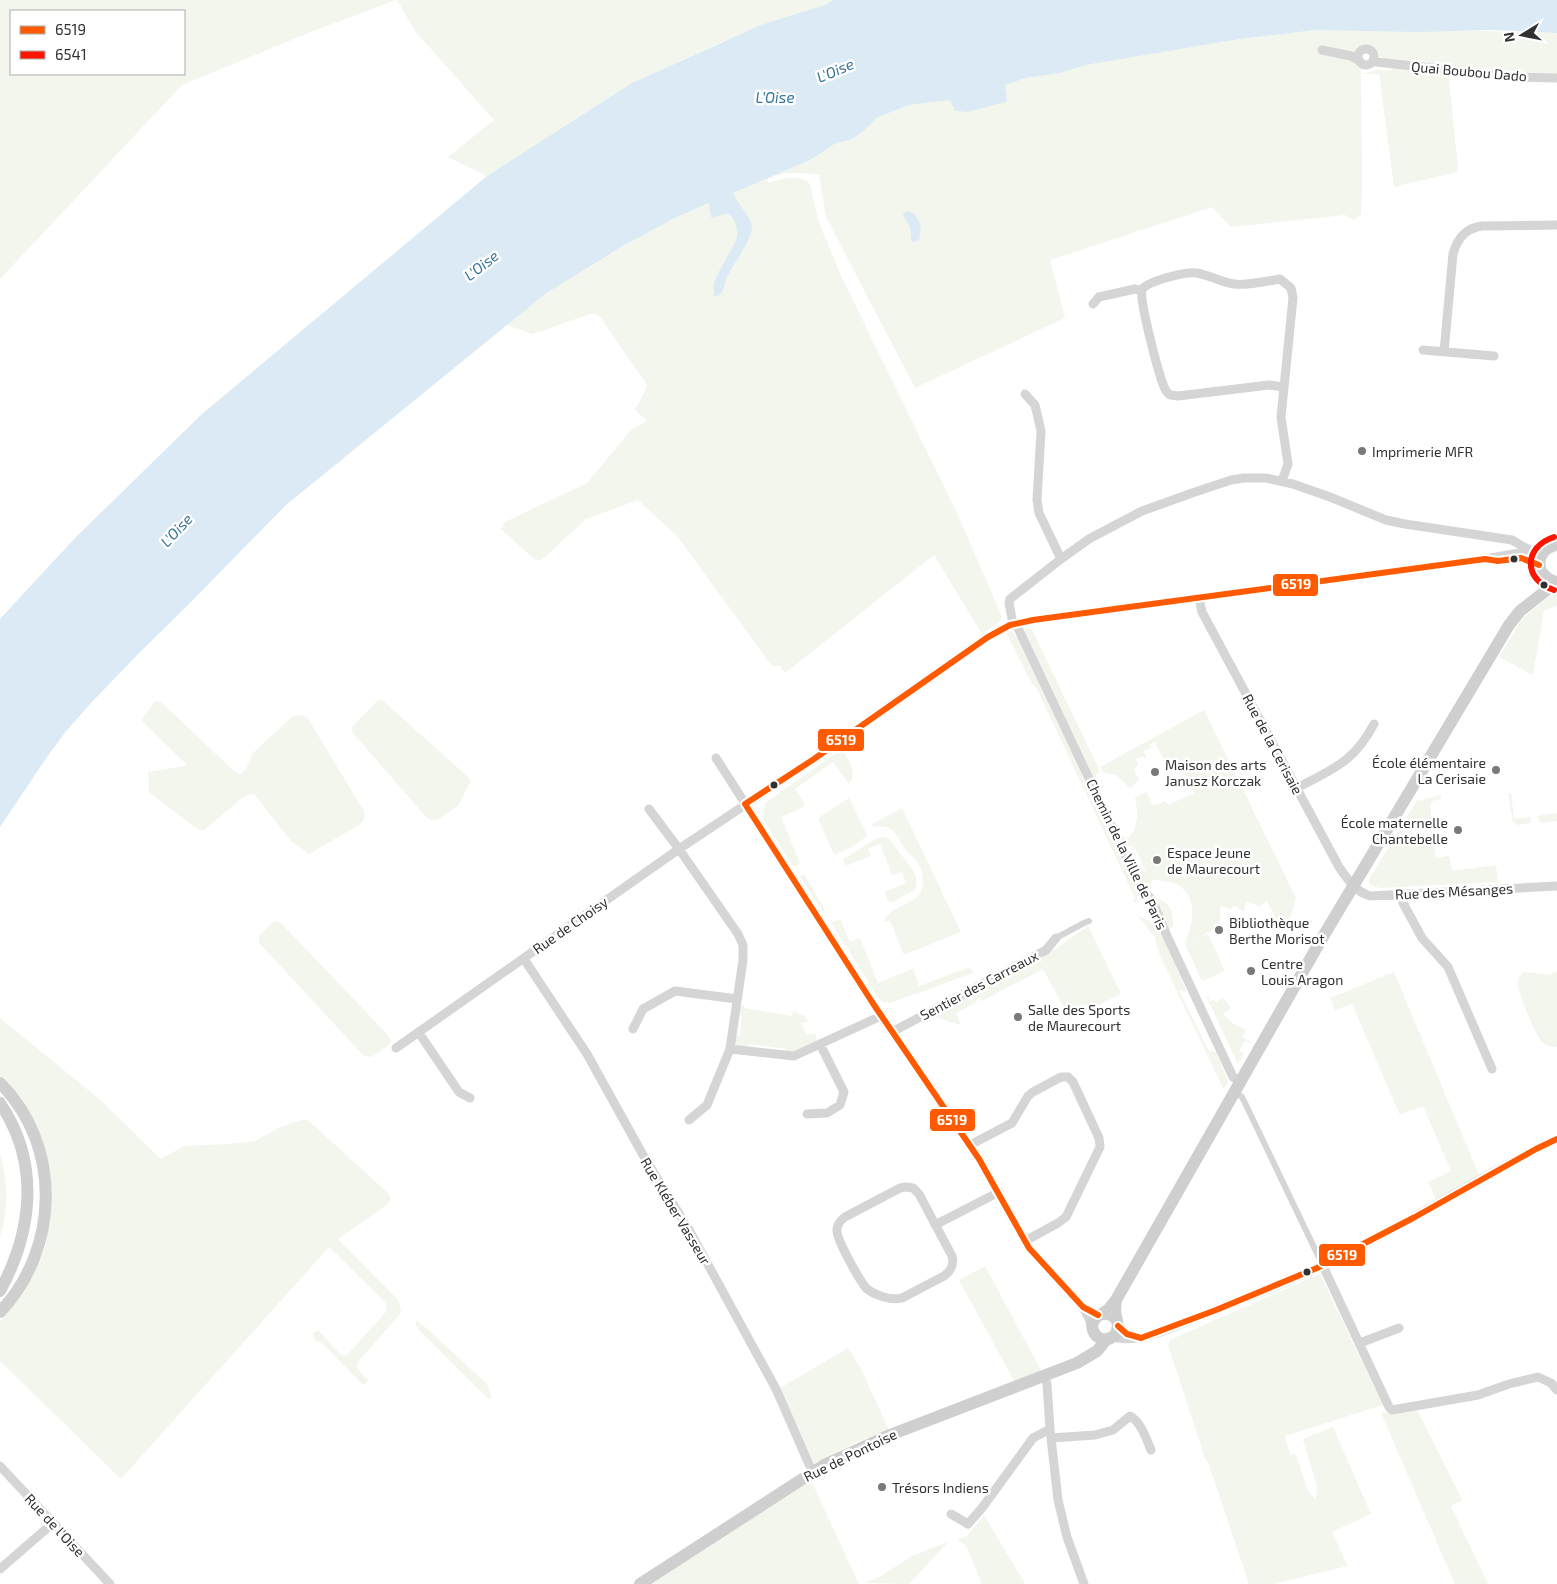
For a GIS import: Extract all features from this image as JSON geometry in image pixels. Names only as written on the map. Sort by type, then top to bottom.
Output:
[{"type":"main road","points":[[1522,609],[1536,588],[1540,569],[1540,557],[1553,544]]},
{"type":"main road","points":[[1540,569],[1547,579],[1557,582]]},
{"type":"main road","points":[[1079,1362],[1092,1344],[1097,1321],[1116,1300],[1239,1090],[1353,886],[1509,625],[1522,609],[1557,582]]},
{"type":"main road","points":[[0,1083],[18,1106],[37,1144],[44,1175],[46,1198],[44,1222],[37,1253],[19,1289],[0,1312]]},
{"type":"main road","points":[[0,1103],[20,1140],[28,1184],[27,1210],[20,1246],[11,1270],[0,1291]]},
{"type":"main road","points":[[1114,1331],[1116,1300]]},
{"type":"main road","points":[[1097,1321],[1111,1314],[1114,1331]]},
{"type":"main road","points":[[1097,1321],[1100,1339],[1114,1331]]},
{"type":"main road","name":"Rue de Pontoise","points":[[640,1584],[812,1471],[890,1435],[1079,1362],[1097,1351],[1114,1331]]},
{"type":"street","name":"Quai Boubou Dado","points":[[1322,50],[1357,57],[1366,65],[1375,61],[1496,75],[1557,78]]},
{"type":"street","name":"Quai Boubou Dado","points":[[1357,57],[1363,51],[1368,50],[1372,52],[1375,61]]},
{"type":"street","points":[[1444,352],[1453,254],[1461,236],[1472,228],[1482,226],[1557,225]]},
{"type":"street","points":[[1282,481],[1288,464],[1281,417],[1284,387],[1293,293],[1291,288],[1283,280],[1234,284],[1191,273],[1149,283],[1143,287],[1141,298],[1159,369],[1166,390],[1170,395],[1178,396],[1269,385],[1284,387]]},
{"type":"street","points":[[1093,304],[1099,298],[1135,289],[1141,291]]},
{"type":"street","points":[[1423,350],[1494,356]]},
{"type":"street","points":[[1025,394],[1035,405],[1041,431],[1037,500],[1039,512],[1061,559],[1090,539],[1142,511],[1231,480],[1244,478],[1266,478],[1282,481],[1330,497],[1386,520],[1515,541],[1530,551]]},
{"type":"street","points":[[1509,540],[1517,556],[1529,560],[1540,569]]},
{"type":"street","name":"Rue de Choisy","points":[[396,1048],[679,849],[814,759],[1000,630],[1014,624],[1517,556],[1553,544]]},
{"type":"street","name":"Chemin de la Ville de Paris","points":[[1061,559],[1010,599],[1009,603],[1014,624],[1135,876],[1141,888],[1152,900],[1239,1090],[1323,1266]]},
{"type":"street","name":"Rue de la Cerisaie","points":[[1199,598],[1202,612],[1340,867],[1353,886]]},
{"type":"street","points":[[1297,788],[1342,764],[1366,739],[1374,724]]},
{"type":"street","points":[[716,758],[892,1032],[970,1145],[1033,1252],[1097,1321]]},
{"type":"street","points":[[649,809],[679,849],[743,945],[743,960],[730,1049],[707,1105],[688,1120]]},
{"type":"street","name":"Rue des Mésanges","points":[[1353,886],[1360,893],[1370,896],[1557,886]]},
{"type":"street","points":[[1401,894],[1403,903],[1422,938],[1448,967],[1492,1069]]},
{"type":"street","name":"Sentier des Carreaux","points":[[892,1032],[1046,950],[1056,938],[1089,922]]},
{"type":"street","name":"Rue Kléber Vasseur","points":[[524,959],[587,1054],[643,1155],[688,1228],[776,1389],[812,1471]]},
{"type":"street","points":[[633,1029],[643,1009],[675,991],[737,998]]},
{"type":"street","points":[[730,1049],[790,1056],[800,1055],[882,1016]]},
{"type":"street","points":[[419,1033],[459,1092],[470,1098]]},
{"type":"street","points":[[808,1114],[827,1113],[840,1105],[844,1092],[820,1044]]},
{"type":"street","points":[[970,1145],[1012,1123],[1028,1096],[1033,1092],[1061,1077],[1068,1077],[1074,1082],[1099,1138],[1100,1147],[1066,1217],[1026,1241]]},
{"type":"street","points":[[1114,1331],[1126,1340],[1141,1338],[1323,1266],[1557,1139]]},
{"type":"street","points":[[906,1186],[913,1188],[918,1194],[935,1225],[952,1256],[952,1268],[944,1276],[898,1299],[871,1292],[866,1288],[836,1232],[839,1223],[845,1217],[906,1186]]},
{"type":"street","points":[[935,1225],[999,1192]]},
{"type":"street","points":[[1323,1266],[1392,1410],[1478,1395],[1509,1384],[1538,1377],[1551,1383],[1557,1390]]},
{"type":"street","points":[[1360,1343],[1399,1328]]},
{"type":"street","points":[[1044,1376],[1047,1384],[1050,1433],[1058,1500],[1067,1537],[1084,1584]]},
{"type":"street","points":[[951,1514],[968,1524],[982,1508],[1033,1438],[1050,1433],[1095,1436],[1113,1430],[1130,1416],[1140,1426],[1151,1450]]},
{"type":"street","name":"Rue de l'Oise","points":[[0,1466],[110,1584]]},
{"type":"street","points":[[0,1569],[52,1523]]},
{"type":"shaded area","points":[[0,0],[396,0],[311,32],[182,85],[0,279]]},
{"type":"shaded area","points":[[397,0],[833,0],[825,5],[724,41],[632,83],[487,176],[448,157],[494,120],[415,31]]},
{"type":"shaded area","points":[[1316,30],[1557,33],[1557,74],[1500,71],[1385,59],[1371,49],[1360,49],[1362,186],[1361,214],[1354,220],[1345,215],[1231,227],[1212,207],[1050,260],[1065,318],[915,388],[826,217],[819,175],[793,173],[767,179],[768,183],[795,178],[810,184],[819,223],[842,278],[957,513],[1002,617],[998,623],[982,634],[934,555],[785,673],[780,666],[772,666],[677,536],[638,500],[586,519],[539,561],[533,558],[501,529],[505,522],[587,483],[631,430],[647,421],[635,410],[647,385],[596,314],[590,314],[533,334],[507,324],[545,294],[590,265],[675,218],[812,159],[836,143],[850,140],[860,134],[878,117],[909,105],[950,100],[955,111],[967,112],[1007,101],[1005,85],[1026,78],[1060,73],[1086,65],[1240,39]]},
{"type":"shaded area","points":[[1398,65],[1448,70],[1457,172],[1394,187],[1379,74],[1361,74],[1378,70],[1390,71]]},
{"type":"shaded area","points":[[1557,592],[1557,606],[1544,610],[1533,675],[1499,657],[1522,619]]},
{"type":"shaded area","points":[[1027,628],[1031,629],[1034,634],[1100,771],[1096,775],[1096,784],[1024,632]]},
{"type":"shaded area","points":[[1012,631],[1019,640],[1050,701],[1048,703],[1138,895],[1136,903],[1133,901],[1135,898],[1035,685],[1032,684],[1010,640],[1007,633]]},
{"type":"shaded area","points":[[381,699],[471,781],[458,806],[437,820],[427,818],[353,733],[353,726]]},
{"type":"shaded area","points":[[155,701],[161,702],[235,772],[240,774],[245,771],[253,753],[293,716],[301,715],[307,717],[365,813],[364,820],[359,825],[309,854],[291,841],[254,794],[250,794],[245,796],[204,830],[196,828],[149,792],[148,772],[185,766],[186,764],[142,721]]},
{"type":"shaded area","points":[[1204,710],[1296,898],[1289,922],[1277,921],[1267,901],[1260,906],[1246,902],[1244,911],[1240,910],[1237,906],[1229,909],[1221,906],[1220,922],[1213,925],[1215,929],[1191,941],[1208,934],[1225,971],[1202,981],[1184,944],[1192,920],[1191,903],[1188,895],[1176,884],[1153,879],[1147,891],[1134,869],[1146,871],[1134,847],[1123,845],[1119,835],[1128,838],[1134,830],[1137,814],[1135,797],[1147,792],[1153,806],[1165,801],[1168,805],[1194,793],[1176,757],[1165,762],[1155,742],[1149,745],[1151,748],[1144,751],[1146,757],[1144,758],[1143,756],[1136,759],[1138,764],[1134,769],[1139,780],[1130,788],[1116,775],[1102,772],[1100,767]]},
{"type":"shaded area","points":[[842,749],[849,762],[853,776],[849,784],[833,762],[795,789],[805,804],[802,808],[781,817],[800,863],[793,866],[763,819],[765,803]]},
{"type":"shaded area","points":[[1511,793],[1514,819],[1531,817],[1530,823],[1518,825],[1513,822],[1508,794]]},
{"type":"shaded area","points":[[1441,795],[1441,799],[1432,801],[1430,820],[1411,826],[1413,843],[1420,842],[1420,839],[1433,837],[1436,858],[1449,856],[1452,871],[1496,865],[1498,882],[1380,888],[1372,886],[1369,883],[1370,878],[1417,800]]},
{"type":"shaded area","points":[[849,798],[867,835],[850,848],[834,855],[818,818]]},
{"type":"shaded area","points":[[902,808],[961,932],[904,955],[890,921],[884,921],[897,908],[917,897],[922,889],[922,874],[919,864],[907,852],[894,832],[886,827],[874,827],[872,824]]},
{"type":"shaded area","points":[[1557,813],[1557,821],[1543,823],[1539,821],[1537,816]]},
{"type":"shaded area","points":[[881,837],[890,840],[916,876],[915,890],[892,902],[888,901],[885,892],[906,883],[902,872],[892,875],[880,844],[868,848],[871,856],[846,866],[843,859]]},
{"type":"shaded area","points":[[804,874],[825,910],[823,911],[800,877]]},
{"type":"shaded area","points":[[1159,899],[1167,904],[1171,910],[1173,926],[1169,930],[1157,900]]},
{"type":"shaded area","points":[[1138,916],[1157,924],[1160,928],[1171,955],[1177,963],[1176,967],[1187,992],[1179,990],[1208,1050],[1216,1052],[1228,1082],[1224,1090],[1160,956],[1155,938]]},
{"type":"shaded area","points":[[840,919],[850,942],[860,938],[878,983],[913,969],[919,986],[970,967],[973,973],[890,1003],[883,1002],[832,924],[832,922]]},
{"type":"shaded area","points":[[276,921],[281,923],[387,1034],[391,1041],[389,1045],[372,1057],[364,1056],[261,945],[259,936]]},
{"type":"shaded area","points":[[1088,926],[1121,994],[1070,1019],[1043,969],[982,1001],[979,997],[975,1003],[956,1013],[961,1025],[934,1017],[931,1014],[1057,948]]},
{"type":"shaded area","points":[[1557,971],[1557,1047],[1545,1044],[1539,1037],[1523,1003],[1518,987],[1518,979],[1524,972],[1549,975]]},
{"type":"shaded area","points":[[1394,972],[1479,1175],[1436,1199],[1428,1182],[1451,1171],[1423,1106],[1400,1115],[1352,1004],[1335,1010],[1330,998]]},
{"type":"shaded area","points":[[1206,996],[1210,1001],[1214,1000],[1216,1002],[1223,998],[1230,1006],[1230,1009],[1223,1014],[1232,1023],[1246,1030],[1242,1037],[1251,1042],[1245,1041],[1239,1051],[1244,1054],[1238,1064]]},
{"type":"shaded area","points":[[739,1005],[745,1005],[744,1008],[792,1016],[793,1012],[803,1015],[809,1021],[801,1023],[807,1035],[815,1033],[818,1042],[798,1051],[781,1055],[787,1049],[749,1044],[743,1050],[736,1049],[732,1033],[740,1037],[742,1016],[735,1011]]},
{"type":"shaded area","points":[[0,1018],[98,1098],[161,1159],[184,1146],[255,1141],[278,1128],[304,1119],[309,1121],[388,1193],[391,1199],[388,1204],[338,1239],[398,1300],[401,1310],[399,1315],[358,1362],[357,1368],[368,1380],[365,1384],[362,1384],[323,1344],[314,1339],[313,1334],[315,1331],[319,1331],[341,1355],[346,1356],[387,1309],[385,1302],[329,1247],[121,1479],[0,1361],[0,1321],[26,1287],[37,1267],[45,1248],[51,1205],[17,1096],[0,1075]]},
{"type":"shaded area","points":[[0,1153],[5,1174],[6,1205],[0,1237]]},
{"type":"shaded area","points":[[985,1266],[1044,1376],[1017,1386],[959,1280]]},
{"type":"shaded area","points":[[1320,1274],[1383,1405],[1285,1436],[1290,1454],[1296,1455],[1308,1491],[1316,1500],[1317,1486],[1303,1440],[1333,1427],[1371,1514],[1332,1532],[1348,1566],[1272,1584],[1249,1584],[1168,1345],[1170,1340]]},
{"type":"shaded area","points":[[416,1320],[487,1384],[492,1398],[489,1399],[482,1393],[422,1333],[416,1326]]},
{"type":"shaded area","points":[[848,1348],[861,1369],[889,1430],[861,1440],[814,1463],[780,1388]]},
{"type":"shaded area","points":[[1417,1410],[1462,1500],[1451,1506],[1488,1584],[1455,1584],[1381,1413]]},
{"type":"shaded area","points":[[811,1480],[859,1584],[650,1584]]},
{"type":"shaded area","points":[[984,1515],[1025,1584],[982,1584],[966,1545],[957,1540],[967,1536]]},
{"type":"shaded area","points":[[948,1542],[909,1584],[864,1583],[879,1577],[912,1556]]},
{"type":"water","name":"L’Oise","points":[[833,0],[1557,0],[1557,33],[1491,30],[1418,32],[1316,30],[1240,39],[1086,65],[1060,73],[1026,78],[1005,85],[1006,102],[967,112],[955,111],[950,100],[909,105],[878,117],[860,134],[850,140],[836,143],[812,159],[733,193],[751,222],[752,231],[727,277],[720,295],[717,296],[714,296],[714,282],[737,238],[737,228],[733,218],[728,214],[712,218],[709,203],[675,218],[621,247],[545,294],[286,505],[137,655],[67,730],[0,827],[0,619],[76,537],[202,414],[487,176],[632,83],[761,25],[825,5]]},
{"type":"water","points":[[906,211],[911,212],[917,218],[920,226],[919,240],[913,242],[911,240],[910,227],[903,214]]},
{"type":"transit line","name":"6541","points":[[1554,537],[1537,548],[1532,556],[1531,564],[1532,571],[1537,579],[1554,590]]},
{"type":"transit line","name":"6519","points":[[1098,1315],[1083,1307],[1029,1248],[979,1159],[874,1005],[745,804],[814,759],[988,637],[1010,625],[1033,620],[1485,559],[1498,561],[1521,558],[1539,565]]},
{"type":"transit line","name":"6519","points":[[1118,1326],[1127,1334],[1141,1338],[1216,1310],[1317,1268],[1557,1139]]},
{"type":"place","name":"Imprimerie MFR","points":[[1362,451]]},
{"type":"place","name":"École élémentaire La Cerisaie","points":[[1496,770]]},
{"type":"place","name":"Maison des arts Janusz Korczak","points":[[1155,772]]},
{"type":"place","name":"École maternelle Chantebelle","points":[[1458,830]]},
{"type":"place","name":"Espace Jeune de Maurecourt","points":[[1157,860]]},
{"type":"place","name":"Bibliothèque Berthe Morisot","points":[[1219,930]]},
{"type":"place","name":"Centre Louis Aragon","points":[[1251,971]]},
{"type":"place","name":"Salle des Sports de Maurecourt","points":[[1018,1017]]},
{"type":"place","name":"Trésors Indiens","points":[[882,1487]]},
{"type":"water label","name":"L'Oise","points":[[835,70]]},
{"type":"water label","name":"L'Oise","points":[[481,265]]},
{"type":"water label","name":"L'Oise","points":[[176,530]]}]
